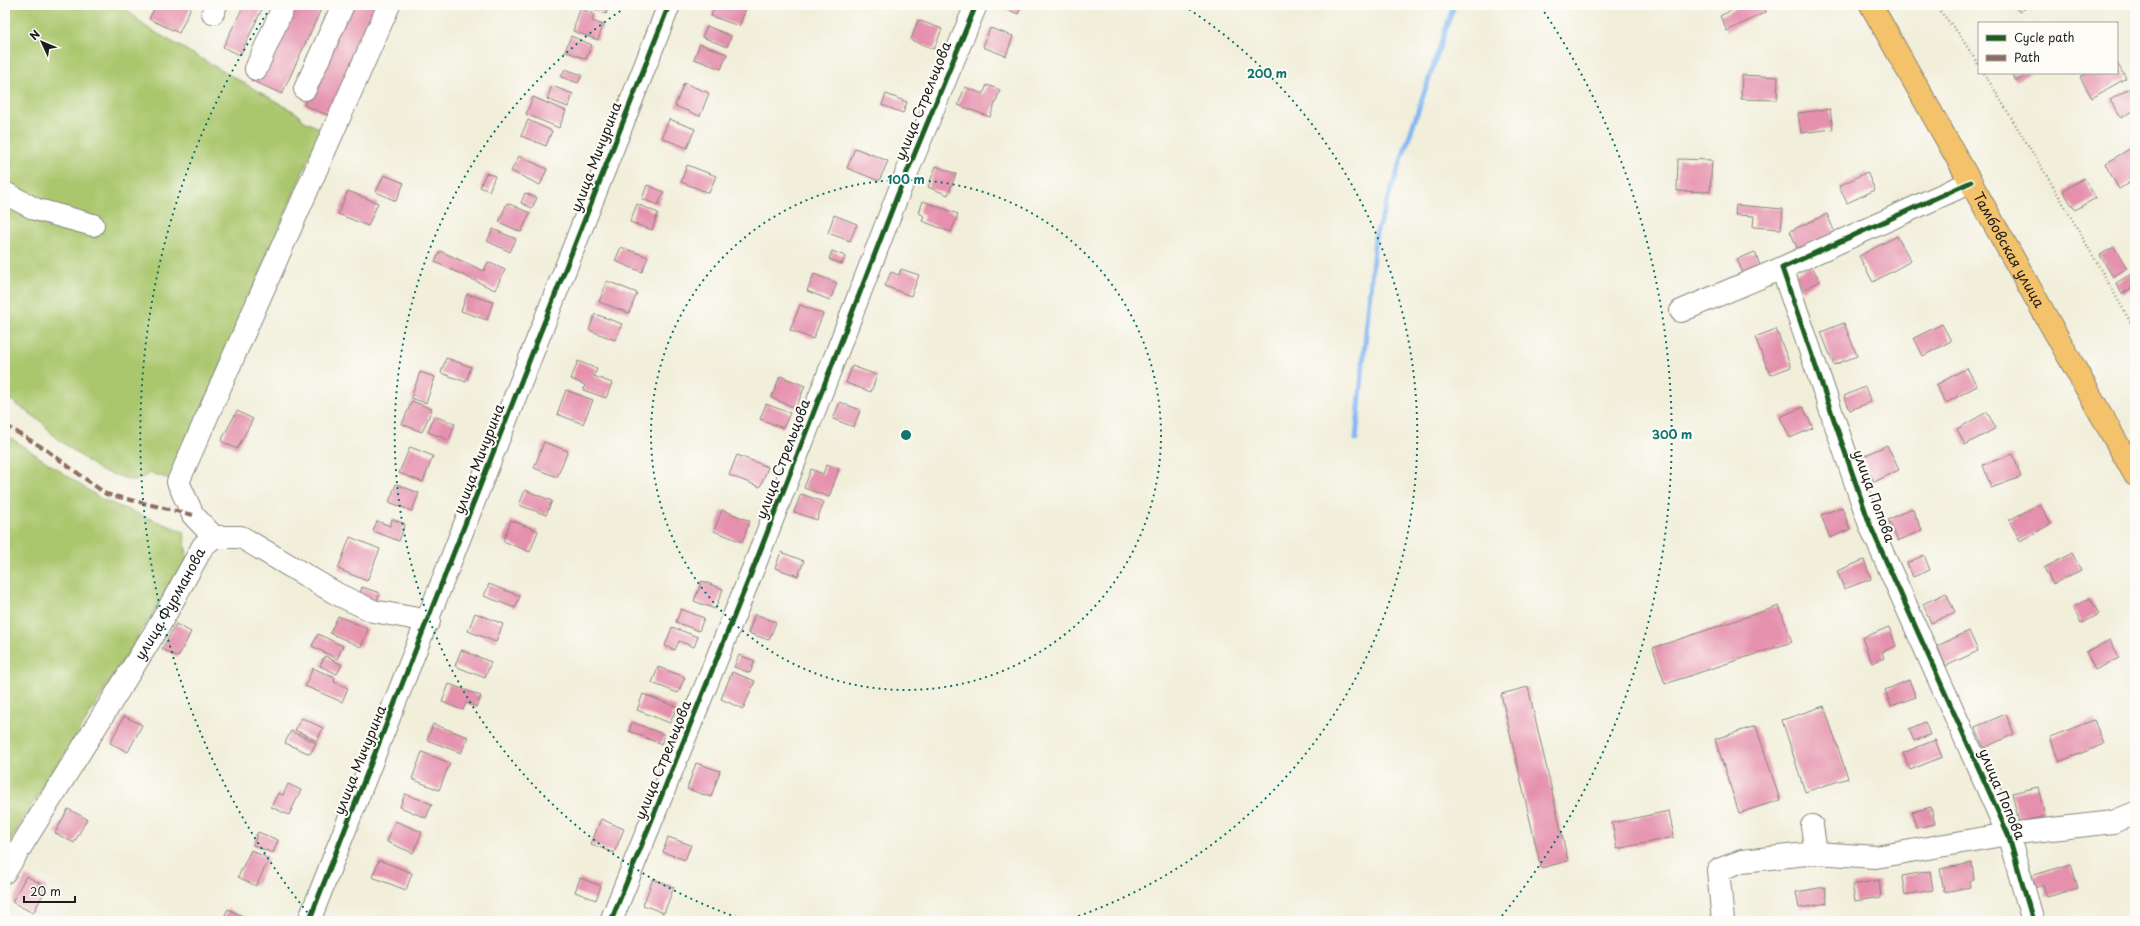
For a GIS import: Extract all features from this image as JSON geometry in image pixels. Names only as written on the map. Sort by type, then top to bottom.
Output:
[{"type":"main road","name":"Тамбовская улица","points":[[1871,5],[2135,475]]},
{"type":"street","points":[[256,69],[284,5]]},
{"type":"street","points":[[305,89],[343,5]]},
{"type":"street","points":[[214,537],[193,515],[178,482],[389,5]]},
{"type":"street","name":"улица Мичурина","points":[[309,921],[429,621],[668,5]]},
{"type":"street","name":"улица Стрельцова","points":[[611,921],[757,559],[898,194],[976,5]]},
{"type":"street","points":[[1681,311],[1782,268],[1971,182]]},
{"type":"street","points":[[5,192],[35,209],[93,225]]},
{"type":"street","name":"улица Попова","points":[[1782,268],[1870,525],[2008,834],[2033,921]]},
{"type":"street","name":"улица Фурманова","points":[[5,872],[160,624],[203,546],[214,537],[241,537],[337,594],[373,611],[429,621]]},
{"type":"street","name":"улица Попова","points":[[1723,921],[1718,870],[1742,861],[1816,853],[1876,857],[2008,834],[2113,822],[2135,813]]},
{"type":"street","points":[[1812,826],[1816,853]]},
{"type":"path","points":[[1935,5],[1960,35],[1978,64]]},
{"type":"path","points":[[1985,74],[2059,196],[2135,330]]},
{"type":"green space","points":[[5,5],[122,5],[146,27],[298,114],[302,120],[321,129],[173,480],[151,473],[135,481],[101,471],[55,437],[42,422],[5,396]]},
{"type":"green space","points":[[5,434],[103,500],[184,532],[187,559],[5,849]]},
{"type":"building","points":[[156,5],[192,5],[179,33],[149,19]]},
{"type":"building","points":[[244,5],[264,5],[240,55],[223,47]]},
{"type":"building","points":[[286,5],[323,5],[282,94],[251,80]]},
{"type":"building","points":[[348,5],[381,5],[332,117],[304,105]]},
{"type":"building","points":[[582,5],[609,5],[606,14]]},
{"type":"building","points":[[715,5],[747,6],[739,26],[711,16]]},
{"type":"building","points":[[996,5],[1022,5],[1018,14]]},
{"type":"building","points":[[1742,5],[1763,5],[1766,12],[1727,31],[1720,16]]},
{"type":"building","points":[[2015,5],[2031,5],[2019,12]]},
{"type":"building","points":[[580,9],[594,14],[592,21],[603,25],[598,40],[573,31]]},
{"type":"building","points":[[918,20],[942,29],[934,49],[911,40]]},
{"type":"building","points":[[707,26],[731,36],[727,47],[702,37]]},
{"type":"building","points":[[990,28],[1013,36],[1006,56],[983,47]]},
{"type":"building","points":[[571,36],[592,45],[586,59],[565,51]]},
{"type":"building","points":[[700,44],[727,54],[721,69],[694,59]]},
{"type":"building","points":[[2118,65],[2126,78],[2092,98],[2080,77],[2086,74],[2118,74]]},
{"type":"building","points":[[565,69],[582,75],[578,83],[561,77]]},
{"type":"building","points":[[2012,74],[2028,74],[2016,81]]},
{"type":"building","points":[[1742,75],[1778,77],[1777,100],[1741,99]]},
{"type":"building","points":[[684,83],[709,93],[700,116],[675,106]]},
{"type":"building","points":[[987,85],[1000,90],[990,117],[958,105],[965,87],[983,94]]},
{"type":"building","points":[[552,86],[573,94],[568,107],[547,99]]},
{"type":"building","points":[[2130,88],[2135,96],[2135,110],[2121,118],[2110,100]]},
{"type":"building","points":[[886,94],[907,102],[903,113],[882,105]]},
{"type":"building","points":[[533,97],[566,111],[559,128],[526,114]]},
{"type":"building","points":[[1830,109],[1833,129],[1801,133],[1798,113]]},
{"type":"building","points":[[669,119],[695,129],[687,148],[662,138]]},
{"type":"building","points":[[528,120],[552,131],[546,146],[521,136]]},
{"type":"building","points":[[2134,146],[2135,179],[2119,189],[2105,164]]},
{"type":"building","points":[[855,148],[888,161],[879,181],[847,168]]},
{"type":"building","points":[[519,156],[547,169],[540,185],[511,171]]},
{"type":"building","points":[[1678,159],[1712,160],[1710,192],[1677,191]]},
{"type":"building","points":[[687,165],[716,176],[709,193],[681,182]]},
{"type":"building","points":[[936,166],[956,174],[948,195],[928,187]]},
{"type":"building","points":[[1867,172],[1875,190],[1847,203],[1839,186]]},
{"type":"building","points":[[486,173],[495,176],[489,191],[480,187]]},
{"type":"building","points":[[384,175],[404,183],[396,201],[376,192]]},
{"type":"building","points":[[2084,178],[2096,198],[2075,210],[2063,191]]},
{"type":"building","points":[[647,185],[664,192],[658,205],[642,199]]},
{"type":"building","points":[[348,191],[378,203],[368,226],[338,214]]},
{"type":"building","points":[[525,193],[537,198],[532,208],[521,203]]},
{"type":"building","points":[[923,201],[958,214],[951,232],[922,221],[924,216],[919,213]]},
{"type":"building","points":[[507,203],[530,213],[521,232],[499,222]]},
{"type":"building","points":[[637,204],[658,213],[652,230],[630,222]]},
{"type":"building","points":[[1736,205],[1783,209],[1781,229],[1753,227],[1754,216],[1735,215]]},
{"type":"building","points":[[1827,214],[1835,233],[1798,250],[1790,231]]},
{"type":"building","points":[[834,215],[857,224],[850,241],[828,233]]},
{"type":"building","points":[[493,229],[516,239],[510,252],[487,241]]},
{"type":"building","points":[[1897,236],[1911,261],[1873,282],[1859,256]]},
{"type":"building","points":[[621,247],[648,257],[642,272],[615,261]]},
{"type":"building","points":[[2114,247],[2127,268],[2113,277],[2100,255]]},
{"type":"building","points":[[440,251],[484,271],[488,262],[505,270],[495,290],[435,262]]},
{"type":"building","points":[[832,251],[845,256],[842,264],[829,259]]},
{"type":"building","points":[[1755,252],[1761,268],[1744,275],[1737,259]]},
{"type":"building","points":[[1811,265],[1820,281],[1802,290],[1794,274]]},
{"type":"building","points":[[901,269],[919,275],[911,296],[885,286],[891,272],[899,275]]},
{"type":"building","points":[[2133,273],[2135,286],[2122,294],[2116,283]]},
{"type":"building","points":[[814,274],[837,283],[830,300],[807,291]]},
{"type":"building","points":[[607,281],[637,293],[629,313],[599,302]]},
{"type":"building","points":[[467,294],[493,302],[487,320],[461,311]]},
{"type":"building","points":[[800,305],[823,314],[813,339],[790,330]]},
{"type":"building","points":[[595,314],[622,324],[615,340],[589,330]]},
{"type":"building","points":[[1844,323],[1857,356],[1834,365],[1821,332]]},
{"type":"building","points":[[1942,324],[1951,341],[1923,356],[1914,338]]},
{"type":"building","points":[[1776,329],[1791,367],[1770,375],[1755,337]]},
{"type":"building","points":[[446,358],[471,367],[466,382],[441,373]]},
{"type":"building","points":[[578,361],[597,369],[594,376],[612,383],[606,398],[583,390],[585,385],[571,379]]},
{"type":"building","points":[[852,366],[877,375],[871,392],[846,383]]},
{"type":"building","points":[[1967,368],[1977,386],[1946,403],[1936,385]]},
{"type":"building","points":[[420,372],[435,377],[426,403],[411,398]]},
{"type":"building","points":[[780,376],[805,386],[796,408],[771,398]]},
{"type":"building","points":[[1865,387],[1871,402],[1850,410],[1844,396]]},
{"type":"building","points":[[566,390],[593,400],[583,424],[557,414]]},
{"type":"building","points":[[412,401],[432,409],[422,432],[402,424]]},
{"type":"building","points":[[840,402],[860,410],[854,427],[833,419]]},
{"type":"building","points":[[766,404],[790,413],[783,428],[760,419]]},
{"type":"building","points":[[1803,407],[1813,428],[1790,438],[1780,417]]},
{"type":"building","points":[[237,411],[253,419],[237,449],[221,441]]},
{"type":"building","points":[[1987,412],[1996,428],[1965,445],[1957,429]]},
{"type":"building","points":[[434,416],[455,424],[449,440],[428,432]]},
{"type":"building","points":[[544,442],[568,451],[557,477],[534,468]]},
{"type":"building","points":[[1887,445],[1899,470],[1874,482],[1862,457]]},
{"type":"building","points":[[410,447],[433,456],[423,482],[399,473]]},
{"type":"building","points":[[2013,454],[2021,477],[1991,488],[1983,465]]},
{"type":"building","points":[[737,455],[768,467],[760,487],[729,475]]},
{"type":"building","points":[[826,465],[839,469],[829,497],[804,488],[811,469],[823,474]]},
{"type":"building","points":[[396,484],[419,493],[412,511],[389,502]]},
{"type":"building","points":[[525,490],[552,501],[546,515],[519,505]]},
{"type":"building","points":[[801,494],[824,502],[817,520],[794,512]]},
{"type":"building","points":[[2040,504],[2051,524],[2020,541],[2009,520]]},
{"type":"building","points":[[1842,507],[1850,529],[1830,538],[1821,515]]},
{"type":"building","points":[[1912,508],[1922,530],[1898,541],[1888,520]]},
{"type":"building","points":[[722,510],[750,521],[742,542],[714,531]]},
{"type":"building","points":[[392,519],[405,524],[399,541],[373,531],[377,521],[390,526]]},
{"type":"building","points":[[511,520],[538,531],[530,552],[503,541]]},
{"type":"building","points":[[350,537],[380,549],[367,581],[338,569]]},
{"type":"building","points":[[781,552],[804,561],[798,576],[775,568]]},
{"type":"building","points":[[2072,553],[2081,570],[2053,584],[2044,568]]},
{"type":"building","points":[[1924,555],[1930,570],[1913,577],[1907,563]]},
{"type":"building","points":[[1864,560],[1871,579],[1844,589],[1837,571]]},
{"type":"building","points":[[702,581],[723,589],[715,609],[694,601]]},
{"type":"building","points":[[489,584],[520,596],[515,608],[484,596]]},
{"type":"building","points":[[362,587],[380,593],[375,605],[358,598]]},
{"type":"building","points":[[1946,593],[1955,612],[1931,623],[1923,604]]},
{"type":"building","points":[[2090,598],[2099,614],[2081,624],[2073,607]]},
{"type":"building","points":[[1779,606],[1792,642],[1665,684],[1653,648]]},
{"type":"building","points":[[681,609],[704,618],[699,631],[676,622]]},
{"type":"building","points":[[475,613],[503,624],[496,642],[468,631]]},
{"type":"building","points":[[755,614],[776,622],[769,640],[748,633]]},
{"type":"building","points":[[338,616],[368,629],[361,647],[330,633]]},
{"type":"building","points":[[176,624],[191,632],[178,657],[162,649]]},
{"type":"building","points":[[672,627],[698,637],[694,647],[679,641],[675,650],[665,646]]},
{"type":"building","points":[[1889,627],[1896,646],[1882,652],[1884,658],[1872,663],[1862,638]]},
{"type":"building","points":[[1969,631],[1978,651],[1946,666],[1937,646]]},
{"type":"building","points":[[318,634],[343,646],[337,659],[312,646]]},
{"type":"building","points":[[2110,640],[2119,658],[2095,670],[2086,652]]},
{"type":"building","points":[[461,650],[491,662],[485,678],[455,666]]},
{"type":"building","points":[[739,655],[755,661],[750,673],[734,667]]},
{"type":"building","points":[[325,656],[342,665],[337,674],[320,666]]},
{"type":"building","points":[[658,667],[685,677],[678,693],[652,683]]},
{"type":"building","points":[[313,668],[335,678],[334,682],[348,688],[342,702],[305,686]]},
{"type":"building","points":[[732,672],[755,681],[743,709],[721,699]]},
{"type":"building","points":[[1909,680],[1916,697],[1891,706],[1885,690]]},
{"type":"building","points":[[449,684],[481,696],[476,707],[466,703],[463,710],[442,702]]},
{"type":"building","points":[[1528,687],[1568,861],[1541,868],[1501,694]]},
{"type":"building","points":[[643,694],[677,707],[670,723],[637,710]]},
{"type":"building","points":[[1824,706],[1848,778],[1805,792],[1782,720]]},
{"type":"building","points":[[2006,714],[2014,734],[1984,748],[1975,727]]},
{"type":"building","points":[[124,716],[142,725],[128,752],[110,743]]},
{"type":"building","points":[[302,718],[323,728],[317,741],[295,730]]},
{"type":"building","points":[[2094,720],[2104,744],[2059,762],[2050,737]]},
{"type":"building","points":[[632,722],[665,735],[661,744],[629,731]]},
{"type":"building","points":[[1925,722],[1930,735],[1914,741],[1909,729]]},
{"type":"building","points":[[433,724],[468,737],[461,753],[427,740]]},
{"type":"building","points":[[1756,726],[1780,800],[1739,813],[1715,739]]},
{"type":"building","points":[[291,731],[316,743],[310,754],[285,743]]},
{"type":"building","points":[[1935,740],[1942,757],[1910,770],[1903,753]]},
{"type":"building","points":[[422,752],[450,763],[439,790],[412,779]]},
{"type":"building","points":[[696,763],[720,771],[711,797],[687,789]]},
{"type":"building","points":[[288,784],[301,790],[289,815],[271,807],[278,793],[283,795]]},
{"type":"building","points":[[2038,787],[2045,816],[2019,822],[2012,793]]},
{"type":"building","points":[[405,794],[432,804],[426,818],[400,807]]},
{"type":"building","points":[[1931,807],[1935,824],[1916,828],[1912,812]]},
{"type":"building","points":[[68,809],[87,819],[74,843],[55,833]]},
{"type":"building","points":[[1669,811],[1674,837],[1617,849],[1612,823]]},
{"type":"building","points":[[601,819],[624,829],[614,853],[591,844]]},
{"type":"building","points":[[395,821],[422,832],[413,853],[387,842]]},
{"type":"building","points":[[258,832],[278,840],[273,853],[253,845]]},
{"type":"building","points":[[668,837],[691,845],[685,860],[663,852]]},
{"type":"building","points":[[251,850],[269,859],[256,886],[238,877]]},
{"type":"building","points":[[379,860],[412,873],[406,890],[372,877]]},
{"type":"building","points":[[1972,863],[1974,880],[1969,881],[1970,887],[1944,892],[1940,869]]},
{"type":"building","points":[[2071,864],[2078,888],[2047,897],[2043,885],[2034,888],[2031,876]]},
{"type":"building","points":[[1930,871],[1933,890],[1905,895],[1902,876]]},
{"type":"building","points":[[26,876],[47,887],[33,913],[12,902]]},
{"type":"building","points":[[580,878],[601,886],[596,900],[575,892]]},
{"type":"building","points":[[653,879],[674,887],[664,913],[643,905]]},
{"type":"building","points":[[1879,880],[1881,897],[1855,901],[1852,885]]},
{"type":"building","points":[[1825,887],[1827,903],[1799,908],[1796,892]]},
{"type":"building","points":[[228,909],[251,920],[222,921]]},
{"type":"waterway","points":[[1356,439],[1375,237],[1454,5]]},
{"type":"marked path","points":[[5,425],[45,449],[106,494],[193,515]]},
{"type":"cycle path","points":[[309,921],[669,5]]},
{"type":"cycle path","points":[[611,921],[757,559],[898,194],[976,5]]},
{"type":"cycle path","points":[[1971,182],[1782,268],[1870,525],[2008,834],[2033,921]]}]
